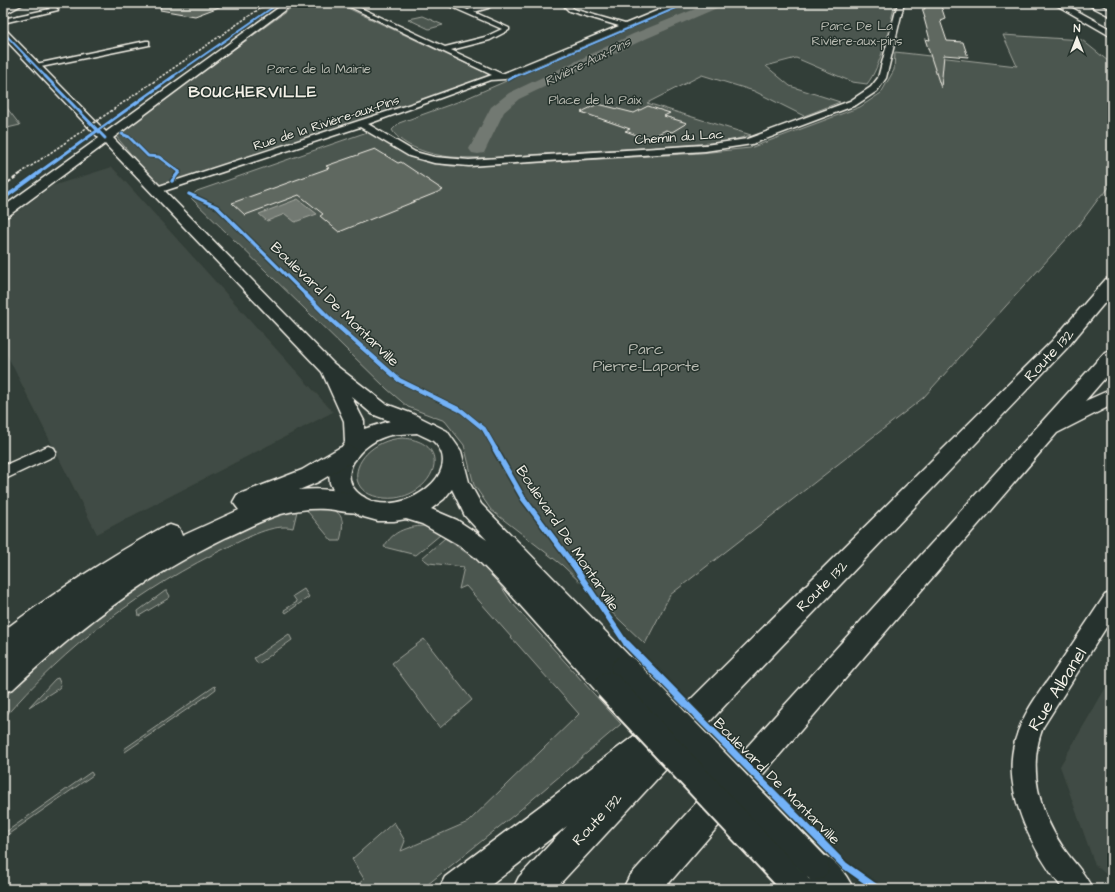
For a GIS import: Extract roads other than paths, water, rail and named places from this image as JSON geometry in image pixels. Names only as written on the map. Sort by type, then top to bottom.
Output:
[{"type":"highway","points":[[1057,3],[1112,34]]},
{"type":"highway","points":[[1089,3],[1112,14]]},
{"type":"highway","name":"Route 132","points":[[531,889],[719,691],[1060,345],[1112,283]]},
{"type":"highway","points":[[641,889],[1112,357]]},
{"type":"highway","points":[[1047,430],[1112,396]]},
{"type":"highway","points":[[3,648],[82,589],[138,554],[204,519],[310,476],[351,450]]},
{"type":"highway","points":[[3,679],[48,638],[103,596],[150,564],[198,538],[249,516],[298,500],[320,499],[356,504]]},
{"type":"highway","points":[[457,889],[719,691]]},
{"type":"highway","points":[[658,889],[685,839]]},
{"type":"street","points":[[3,13],[21,3]]},
{"type":"street","points":[[3,21],[55,10],[48,3]]},
{"type":"street","points":[[3,213],[290,3]]},
{"type":"street","points":[[345,3],[502,77]]},
{"type":"street","points":[[444,50],[482,40],[502,32],[507,28],[446,3]]},
{"type":"street","points":[[468,12],[486,7],[492,3]]},
{"type":"street","points":[[568,3],[568,7],[571,10],[625,26]]},
{"type":"street","name":"Rue de la Rivière-aux-Pins","points":[[160,194],[366,126],[393,120],[493,83],[502,77],[682,3]]},
{"type":"street","name":"Chemin du Lac","points":[[366,126],[405,150],[422,157],[469,163],[705,148],[743,143],[843,107],[874,89],[882,78],[886,68],[901,3]]},
{"type":"street","points":[[3,32],[328,368],[378,408],[435,432],[444,440],[451,451],[453,463],[464,494],[482,520],[523,561],[617,678]]},
{"type":"street","points":[[36,66],[146,43]]},
{"type":"street","name":"Rue de la Rivière-aux-Pins","points":[[160,194],[337,139],[366,126],[489,78],[502,77]]},
{"type":"street","points":[[388,140],[384,132],[393,120]]},
{"type":"street","name":"Chemin du Lac","points":[[337,139],[358,135],[388,140]]},
{"type":"street","points":[[62,169],[80,161],[103,157],[128,160]]},
{"type":"street","points":[[328,368],[352,415],[355,427],[351,450],[341,469],[341,485],[346,496],[356,504],[369,510],[384,512],[406,510],[423,503],[436,493],[446,481],[453,463]]},
{"type":"street","points":[[351,450],[369,435],[383,430],[406,426],[423,427]]},
{"type":"street","points":[[3,472],[48,452]]},
{"type":"street","points":[[406,510],[452,527],[489,555],[617,678],[804,881],[837,889]]},
{"type":"street","name":"Rue Albanel","points":[[1079,889],[1053,852],[1036,820],[1026,790],[1023,763],[1024,750],[1034,720],[1112,601]]},
{"type":"waterway","name":"Rivière-Aux-Pins","points":[[478,149],[497,110],[514,96],[551,77],[638,37],[720,3]]},
{"type":"railway","points":[[21,173],[268,3]]},
{"type":"railway","points":[[3,186],[23,172]]},
{"type":"district","name":"BOUCHERVILLE","points":[[253,91]]},
{"type":"park label","name":"Parc De La Rivière-aux-pins","points":[[857,32]]},
{"type":"park label","name":"Parc de la Mairie","points":[[319,68]]},
{"type":"park label","name":"Place de la Paix","points":[[595,99]]},
{"type":"park label","name":"Parc Pierre-Laporte","points":[[646,358]]}]
